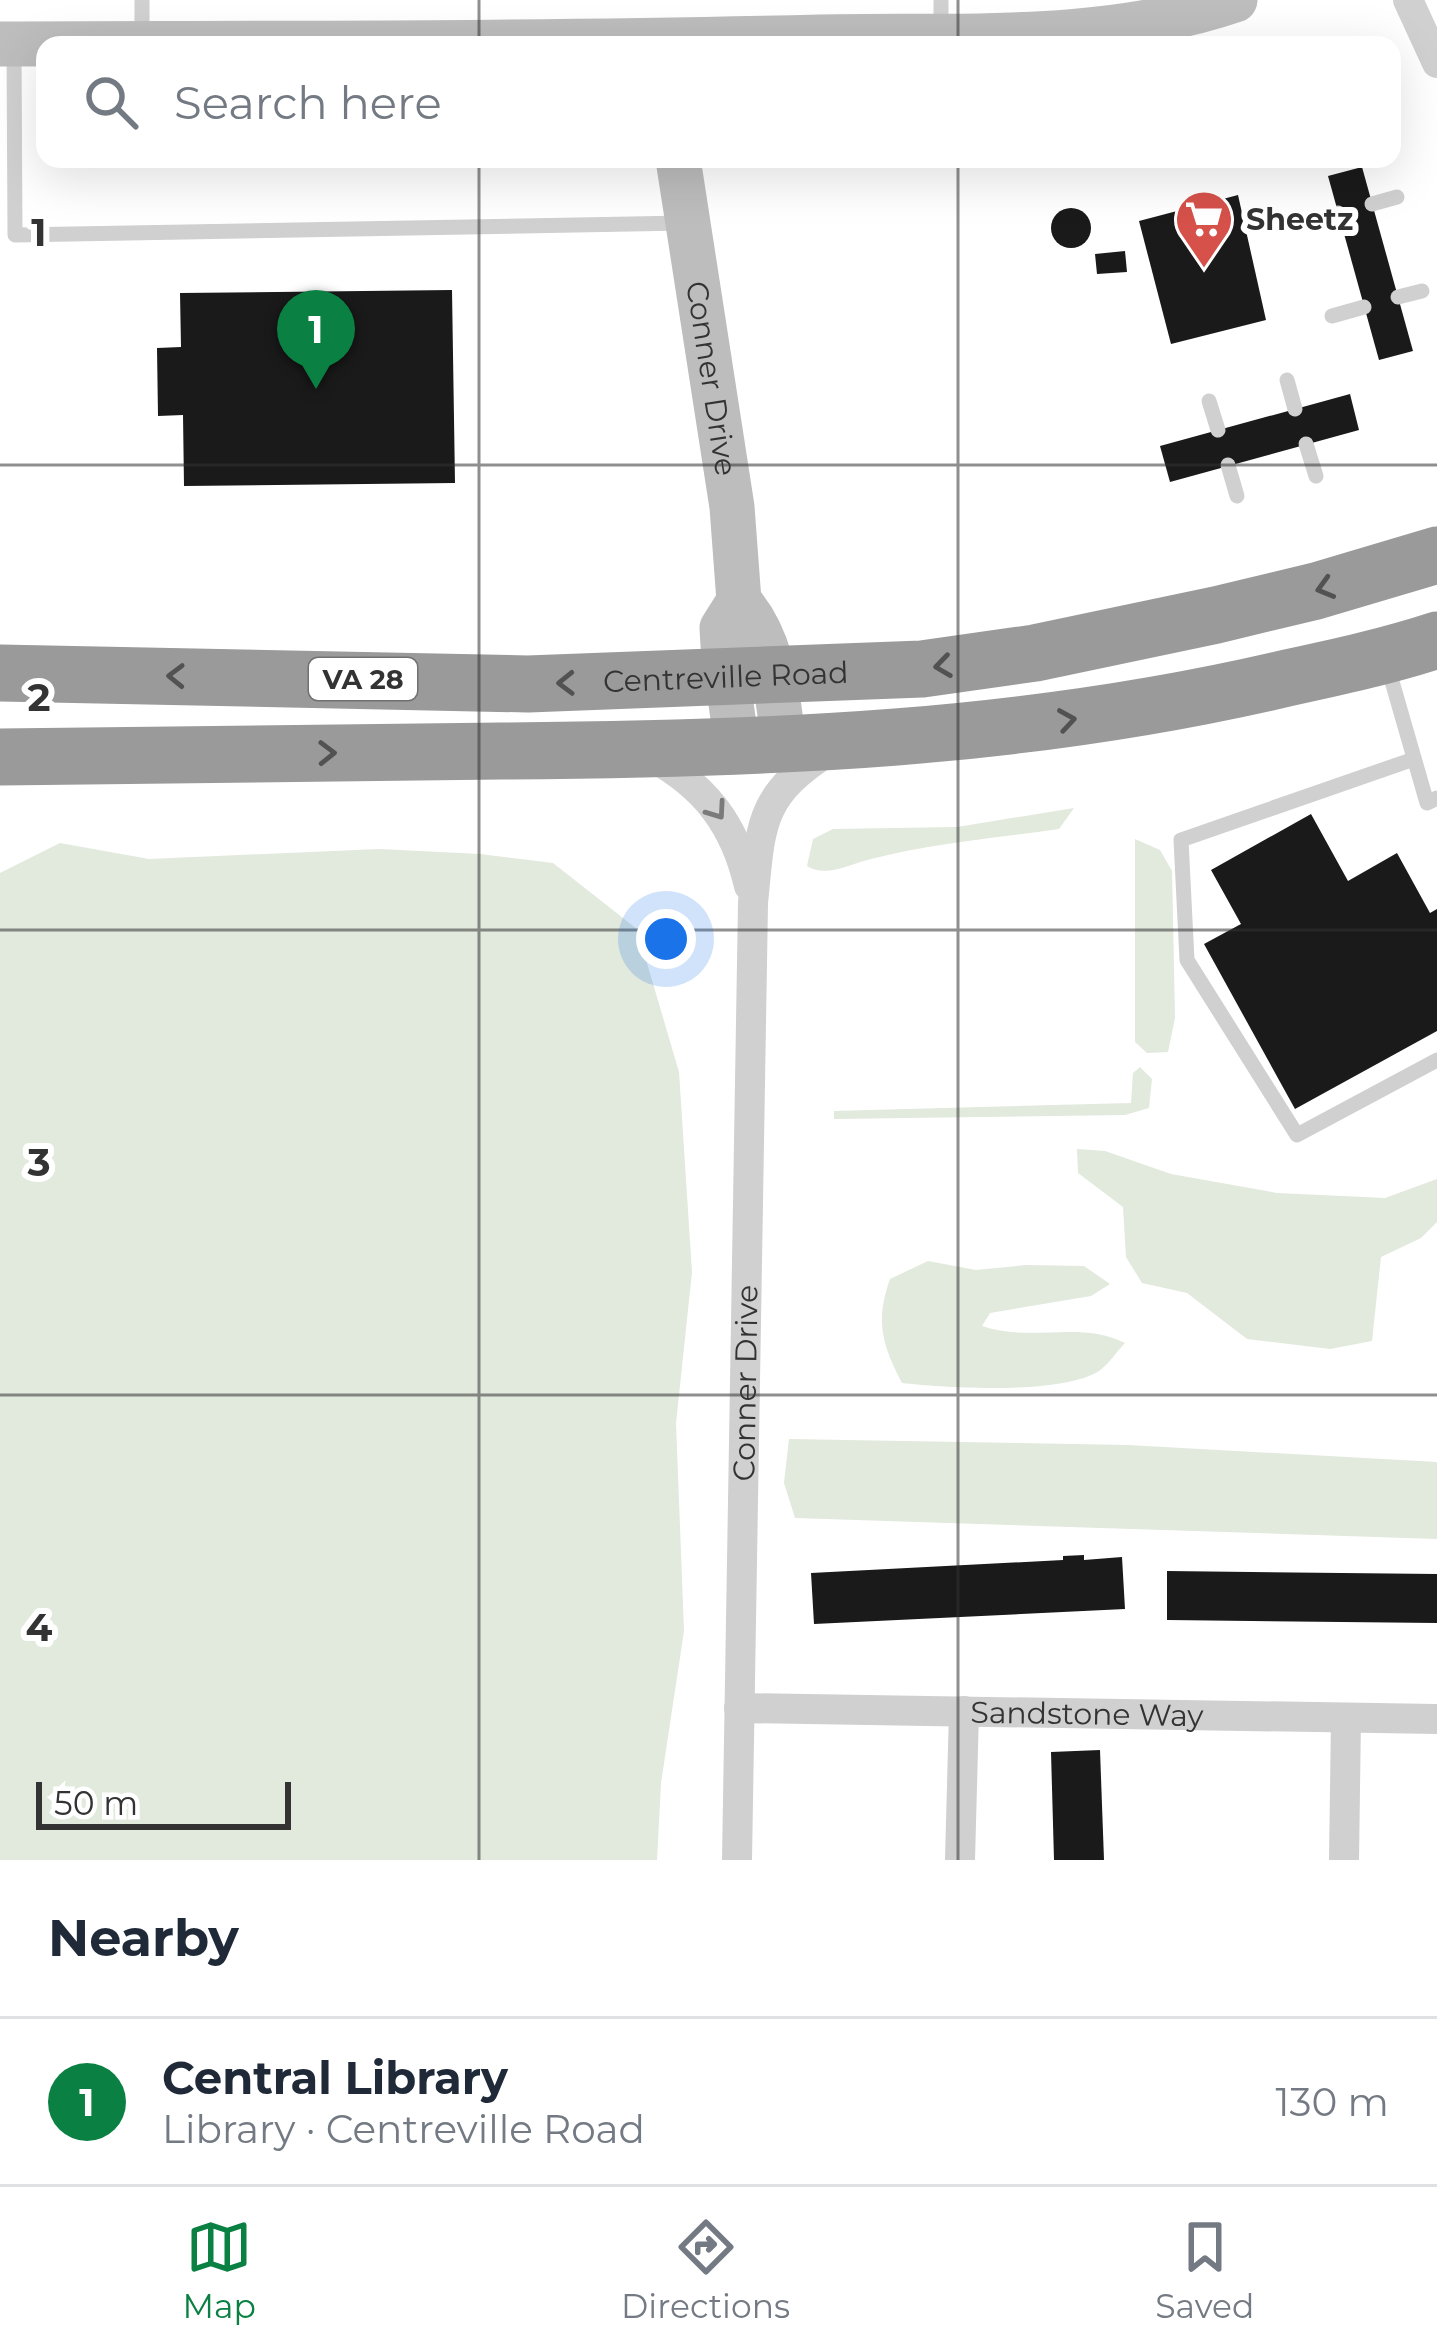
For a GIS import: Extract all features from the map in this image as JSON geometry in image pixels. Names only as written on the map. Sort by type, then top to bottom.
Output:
[{"type":"highway","name":"Centreville Road","points":[[0,673],[528,684],[922,669],[1035,653],[1316,591],[1437,555]]},
{"type":"highway","points":[[0,757],[839,744],[1011,729],[1124,712],[1411,648]]},
{"type":"street","points":[[736,36],[941,17],[1089,31],[1189,14],[1235,0]]},
{"type":"street","points":[[1408,0],[1437,63]]},
{"type":"street","points":[[56,36],[142,22],[488,36]]},
{"type":"street","name":"Conner Drive","points":[[679,168],[732,507],[739,602],[722,628],[750,678],[760,747]]},
{"type":"street","name":"Conner Drive","points":[[737,1860],[753,903],[761,829],[770,806],[790,779],[839,744]]},
{"type":"street","name":"Conner Drive","points":[[640,750],[687,778],[712,802],[734,839],[753,903]]},
{"type":"street","name":"Sandstone Way","points":[[739,1708],[1437,1719]]},
{"type":"street","points":[[960,1860],[964,1712]]},
{"type":"street","points":[[1344,1860],[1346,1718]]},
{"type":"lane","points":[[7,44],[15,235],[688,223]]},
{"type":"lane","points":[[1372,204],[1397,197]]},
{"type":"lane","points":[[1307,221],[1338,213]]},
{"type":"lane","points":[[1398,297],[1422,291]]},
{"type":"lane","points":[[1332,316],[1364,307]]},
{"type":"lane","points":[[1287,380],[1295,409]]},
{"type":"lane","points":[[1209,401],[1218,430]]},
{"type":"lane","points":[[1306,444],[1316,476]]},
{"type":"lane","points":[[1228,465],[1237,496]]},
{"type":"lane","points":[[1411,648],[1414,759],[1427,803],[1437,799]]},
{"type":"lane","points":[[1414,759],[1181,840],[1187,960],[1297,1135],[1437,1060]]},
{"type":"shaded area","points":[[1074,808],[1059,829],[917,849],[830,870],[807,866],[813,839],[833,829],[957,827]]},
{"type":"shaded area","points":[[1135,839],[1160,850],[1172,871],[1175,1018],[1168,1052],[1147,1053],[1135,1042]]},
{"type":"shaded area","points":[[60,843],[149,859],[379,849],[553,863],[637,929],[679,1072],[692,1272],[676,1423],[684,1631],[661,1783],[657,1860],[0,1860],[0,873]]},
{"type":"shaded area","points":[[1140,1067],[1152,1079],[1149,1108],[1125,1115],[834,1119],[834,1111],[1131,1103],[1133,1073]]},
{"type":"shaded area","points":[[1077,1149],[1105,1151],[1171,1174],[1277,1193],[1385,1198],[1437,1179],[1437,1222],[1421,1238],[1381,1257],[1372,1341],[1330,1349],[1247,1339],[1187,1293],[1142,1283],[1126,1257],[1123,1207],[1078,1173]]},
{"type":"shaded area","points":[[928,1261],[976,1270],[1084,1266],[1110,1284],[1091,1296],[990,1313],[982,1326],[1019,1333],[1090,1333],[1125,1343],[1099,1371],[1059,1384],[1003,1388],[902,1383],[883,1332],[885,1294],[890,1279]]},
{"type":"shaded area","points":[[789,1439],[1128,1445],[1437,1462],[1437,1539],[795,1518],[784,1483]]},
{"type":"building","points":[[1362,168],[1413,351],[1379,360],[1328,176]]},
{"type":"building","name":"Sheetz","points":[[1238,195],[1266,320],[1171,344],[1139,221]]},
{"type":"building","points":[[1071,208],[1085,214],[1091,228],[1085,242],[1071,248],[1057,242],[1051,228],[1057,214]]},
{"type":"building","points":[[1125,251],[1127,272],[1097,274],[1095,254]]},
{"type":"building","points":[[452,290],[455,483],[184,486],[183,415],[158,416],[157,348],[181,347],[180,293]]},
{"type":"building","points":[[1350,394],[1359,430],[1170,482],[1160,446]]},
{"type":"building","points":[[1311,814],[1348,881],[1397,853],[1430,913],[1437,909],[1437,1031],[1295,1109],[1204,944],[1241,924],[1211,870]]},
{"type":"building","points":[[1084,1555],[1084,1560],[1122,1557],[1125,1609],[814,1624],[811,1573],[1063,1560],[1063,1556]]},
{"type":"building","points":[[1167,1571],[1437,1574],[1437,1623],[1167,1620]]},
{"type":"building","points":[[1100,1750],[1104,1860],[1054,1860],[1051,1752]]},
{"type":"place","name":"Sheetz","points":[[1204,270]]},
{"type":"place","name":"Central Library","points":[[316,389]]}]
